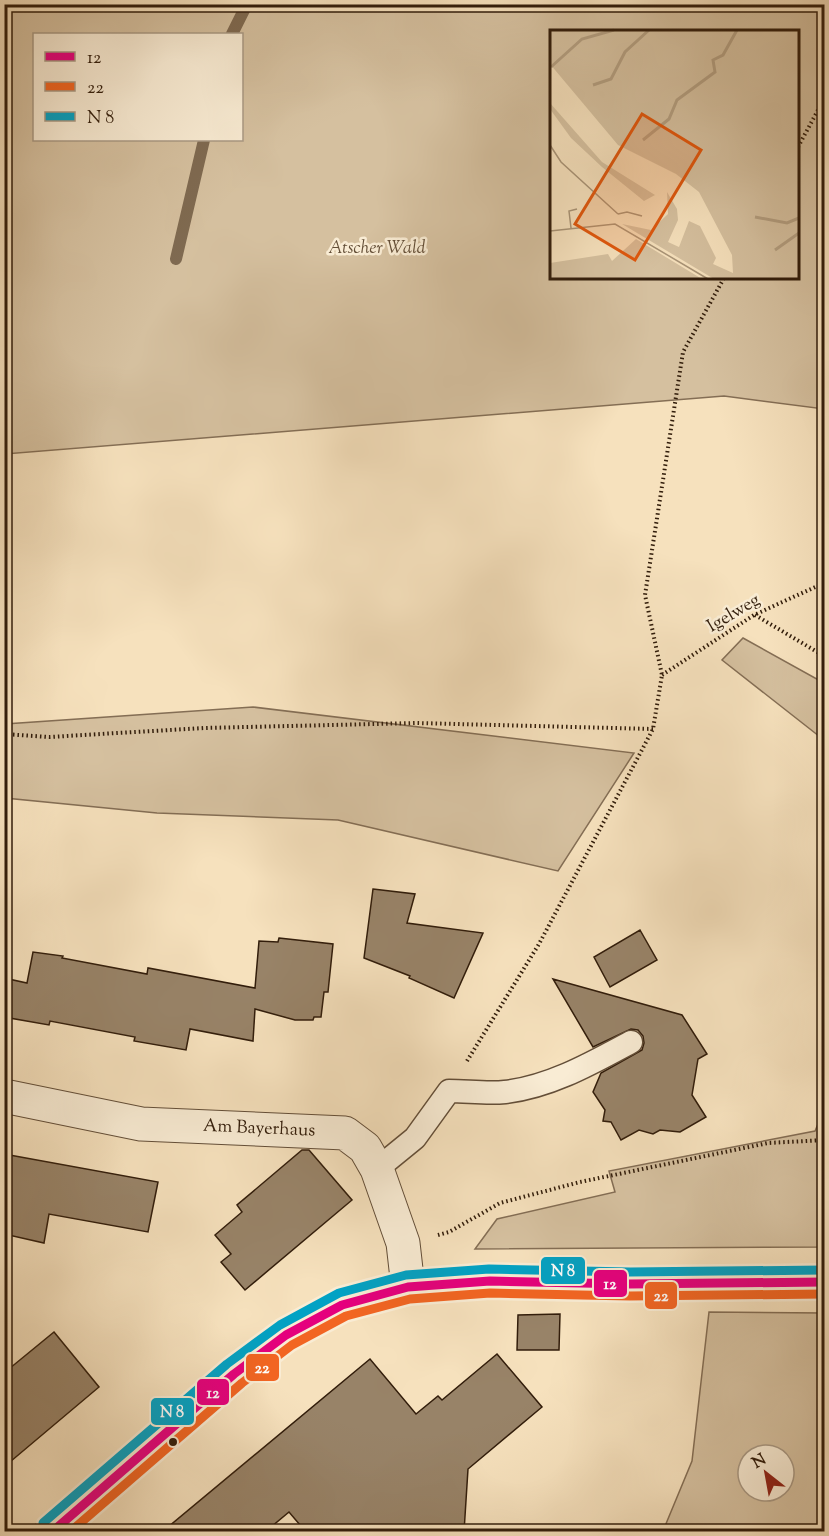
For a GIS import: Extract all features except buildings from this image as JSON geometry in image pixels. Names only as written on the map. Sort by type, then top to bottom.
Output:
[{"type":"main road","name":"Am Bayerhaus","points":[[4,1096],[141,1124],[345,1133],[365,1148],[377,1169],[403,1243],[408,1287]]},
{"type":"main road","points":[[51,1532],[226,1381],[286,1335],[342,1305],[408,1287],[490,1281],[630,1284],[825,1282]]},
{"type":"lane","points":[[377,1169],[415,1138],[449,1091],[505,1092],[545,1082],[589,1065],[631,1042]]},
{"type":"path","points":[[799,145],[825,99]]},
{"type":"path","points":[[449,1091],[539,944],[653,729],[662,675],[645,595],[657,514],[683,352],[723,279]]},
{"type":"path","name":"Igelweg","points":[[662,675],[754,615],[825,583]]},
{"type":"path","points":[[754,615],[825,656]]},
{"type":"path","points":[[4,734],[49,737],[204,728],[417,723],[653,729]]},
{"type":"path","points":[[403,1243],[449,1232],[500,1203],[580,1182],[768,1143],[825,1140]]},
{"type":"green space","name":"Atscher Wald","points":[[5,4],[824,5],[824,409],[724,396],[5,454]]},
{"type":"green space","points":[[743,638],[824,683],[824,740],[722,660]]},
{"type":"green space","points":[[253,707],[634,753],[558,871],[338,820],[157,813],[5,798],[5,724]]},
{"type":"green space","points":[[824,1110],[824,1247],[475,1249],[497,1219],[615,1192],[609,1171],[815,1131]]},
{"type":"green space","points":[[709,1312],[824,1313],[824,1531],[663,1531],[692,1461]]},
{"type":"waterway","points":[[232,33],[247,4]]},
{"type":"waterway","points":[[176,259],[204,141]]},
{"type":"transit line","points":[[43,1523],[227,1364],[280,1325],[339,1293],[406,1275],[489,1269],[630,1272],[824,1270]]},
{"type":"transit line","name":"12","points":[[52,1532],[234,1374],[286,1335],[342,1305],[408,1287],[490,1281],[630,1284],[824,1282]]},
{"type":"transit line","name":"22","points":[[70,1532],[242,1383],[292,1345],[346,1316],[410,1299],[490,1293],[630,1296],[824,1294]]}]
